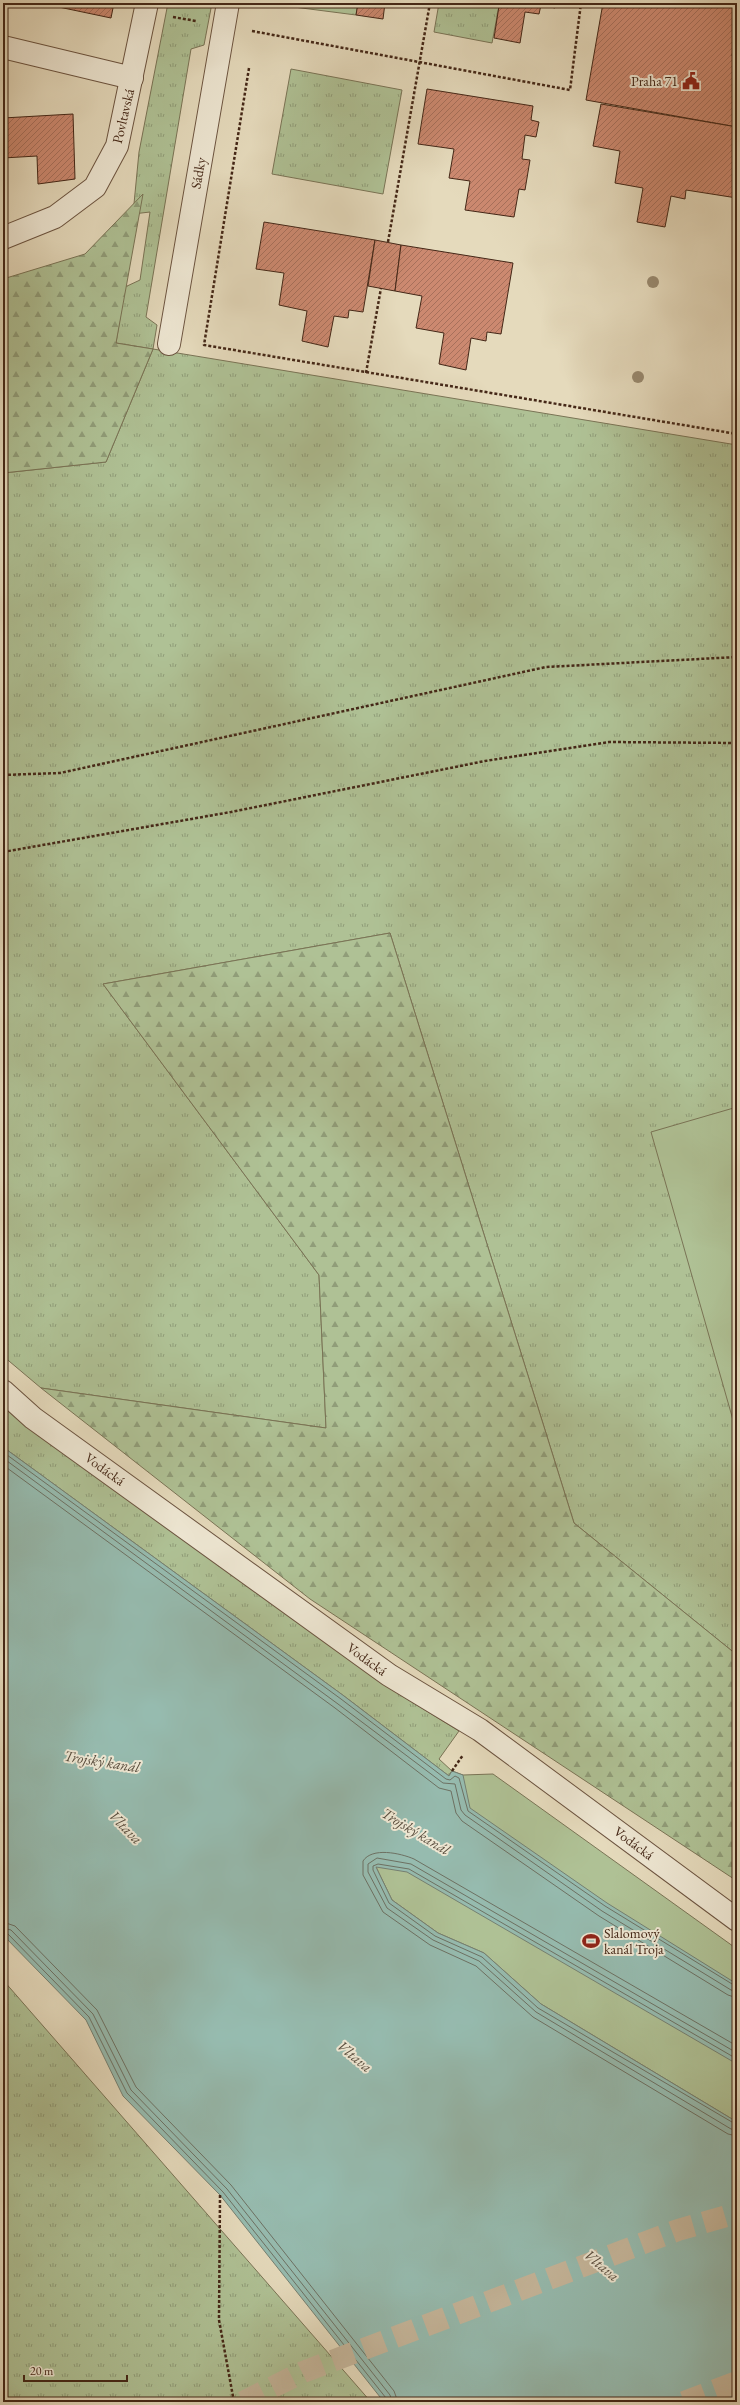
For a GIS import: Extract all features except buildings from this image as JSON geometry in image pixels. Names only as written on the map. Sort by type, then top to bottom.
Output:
[{"type":"street","name":"Sádky","points":[[169,344],[228,3]]},
{"type":"street","points":[[3,48],[132,78],[146,7]]},
{"type":"street","name":"Povltavská","points":[[3,238],[55,217],[95,187],[117,146],[132,78]]},
{"type":"street","name":"Vodácká","points":[[3,1391],[33,1418],[389,1675],[480,1730],[737,1920]]},
{"type":"path","points":[[388,242],[430,3]]},
{"type":"path","points":[[146,7],[254,32],[570,90],[582,3]]},
{"type":"path","points":[[253,40],[254,32]]},
{"type":"path","points":[[250,63],[204,345],[737,434]]},
{"type":"path","points":[[366,373],[380,288]]},
{"type":"path","points":[[3,775],[60,773],[546,667],[737,657]]},
{"type":"path","points":[[3,852],[231,812],[485,761],[602,743],[691,741],[737,743]]},
{"type":"path","points":[[220,2195],[219,2320],[234,2402]]},
{"type":"green space","points":[[168,3],[212,3],[204,45],[191,49],[146,317],[157,325],[153,349],[116,343],[125,287],[140,280],[150,212],[133,214],[139,152]]},
{"type":"green space","points":[[282,3],[358,3],[356,15],[286,6]]},
{"type":"green space","points":[[439,3],[477,3],[499,6],[492,43],[434,32]]},
{"type":"green space","points":[[291,69],[402,90],[383,194],[272,174]]},
{"type":"green space","points":[[143,194],[116,343],[153,349],[106,462],[3,473],[3,279],[85,254]]},
{"type":"green space","points":[[153,349],[737,445],[737,1655],[574,1523],[390,933],[103,984],[319,1275],[326,1428],[41,1388],[3,1356],[3,473],[106,462]]},
{"type":"green space","points":[[390,933],[574,1523],[737,1655],[737,1881],[310,1599],[41,1388],[326,1428],[319,1275],[103,984]]},
{"type":"green space","points":[[737,1107],[737,1434],[651,1132]]},
{"type":"green space","points":[[3,1391],[383,1684],[459,1731],[439,1759],[452,1771],[449,1776],[344,1696],[3,1447]]},
{"type":"green space","name":"Slalomový kanál Troja","points":[[452,1771],[463,1775],[493,1774],[737,1949],[737,2122],[541,2004],[484,1953],[438,1933],[392,1900],[376,1867]]},
{"type":"green space","points":[[3,1980],[371,2402],[3,2402]]},
{"type":"water","points":[[3,1447],[344,1696],[449,1776],[452,1771],[463,1775],[470,1808],[607,1903],[737,1984],[737,2064],[407,1872],[376,1867],[392,1900],[438,1933],[484,1953],[541,2004],[737,2122],[737,2402],[384,2402],[220,2195],[123,2096],[86,2020],[3,1935]]},
{"type":"tunnel","points":[[243,2402],[303,2372],[678,2230],[737,2213]]},
{"type":"tunnel","points":[[684,2402],[737,2382]]},
{"type":"place","name":"Praha 71","points":[[691,81]]},
{"type":"place","name":"Slalomový kanál Troja","points":[[591,1941]]},
{"type":"water label","name":"Trojský kanál","points":[[102,1761]]},
{"type":"water label","name":"Vltava","points":[[126,1827]]},
{"type":"water label","name":"Trojský kanál","points":[[416,1831]]},
{"type":"water label","name":"Vltava","points":[[355,2056]]},
{"type":"water label","name":"Vltava","points":[[602,2265]]}]
